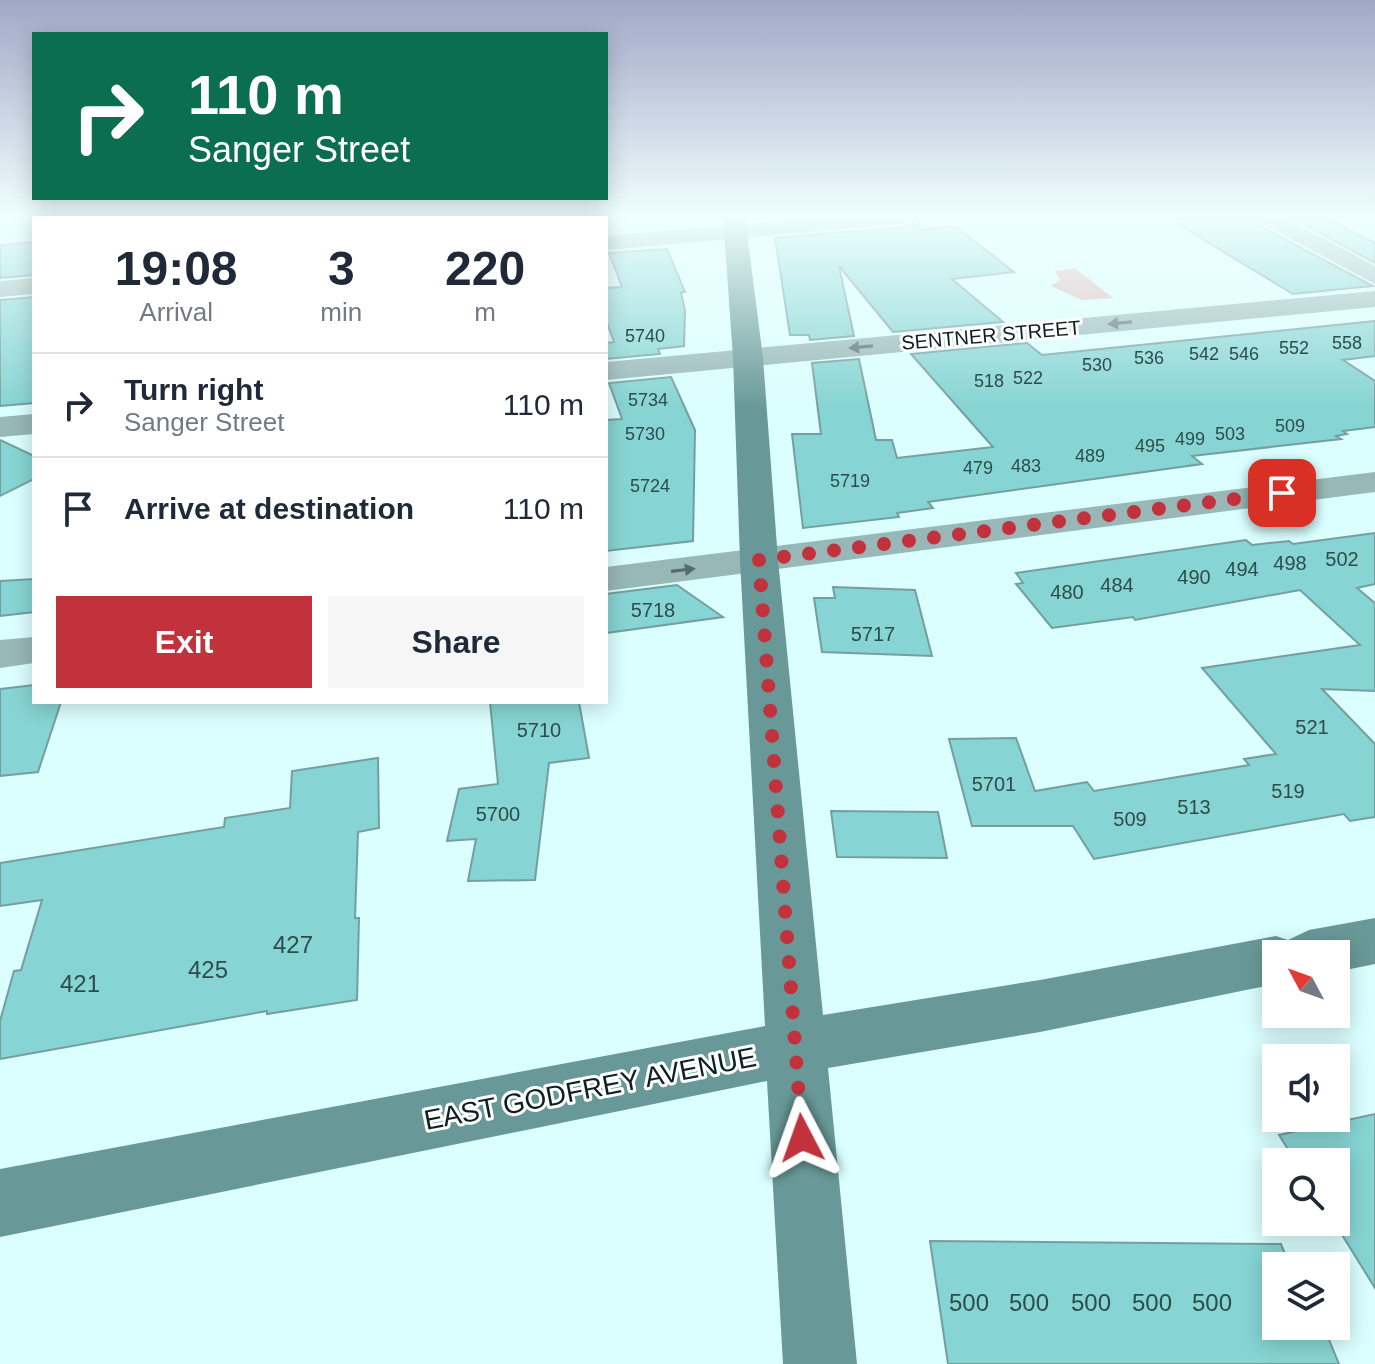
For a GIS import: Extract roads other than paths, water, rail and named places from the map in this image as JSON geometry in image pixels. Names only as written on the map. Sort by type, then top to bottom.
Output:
[{"type":"main road","points":[[740,281],[820,1364]]},
{"type":"main road","points":[[1350,946],[1375,941]]},
{"type":"main road","name":"EAST GODFREY AVENUE","points":[[0,1203],[796,1048],[1262,963]]},
{"type":"street","points":[[0,289],[32,286]]},
{"type":"street","name":"SENTNER STREET","points":[[608,371],[1375,299]]},
{"type":"street","points":[[0,427],[32,424]]},
{"type":"street","points":[[608,579],[1375,482]]},
{"type":"street","points":[[0,654],[32,650]]}]
